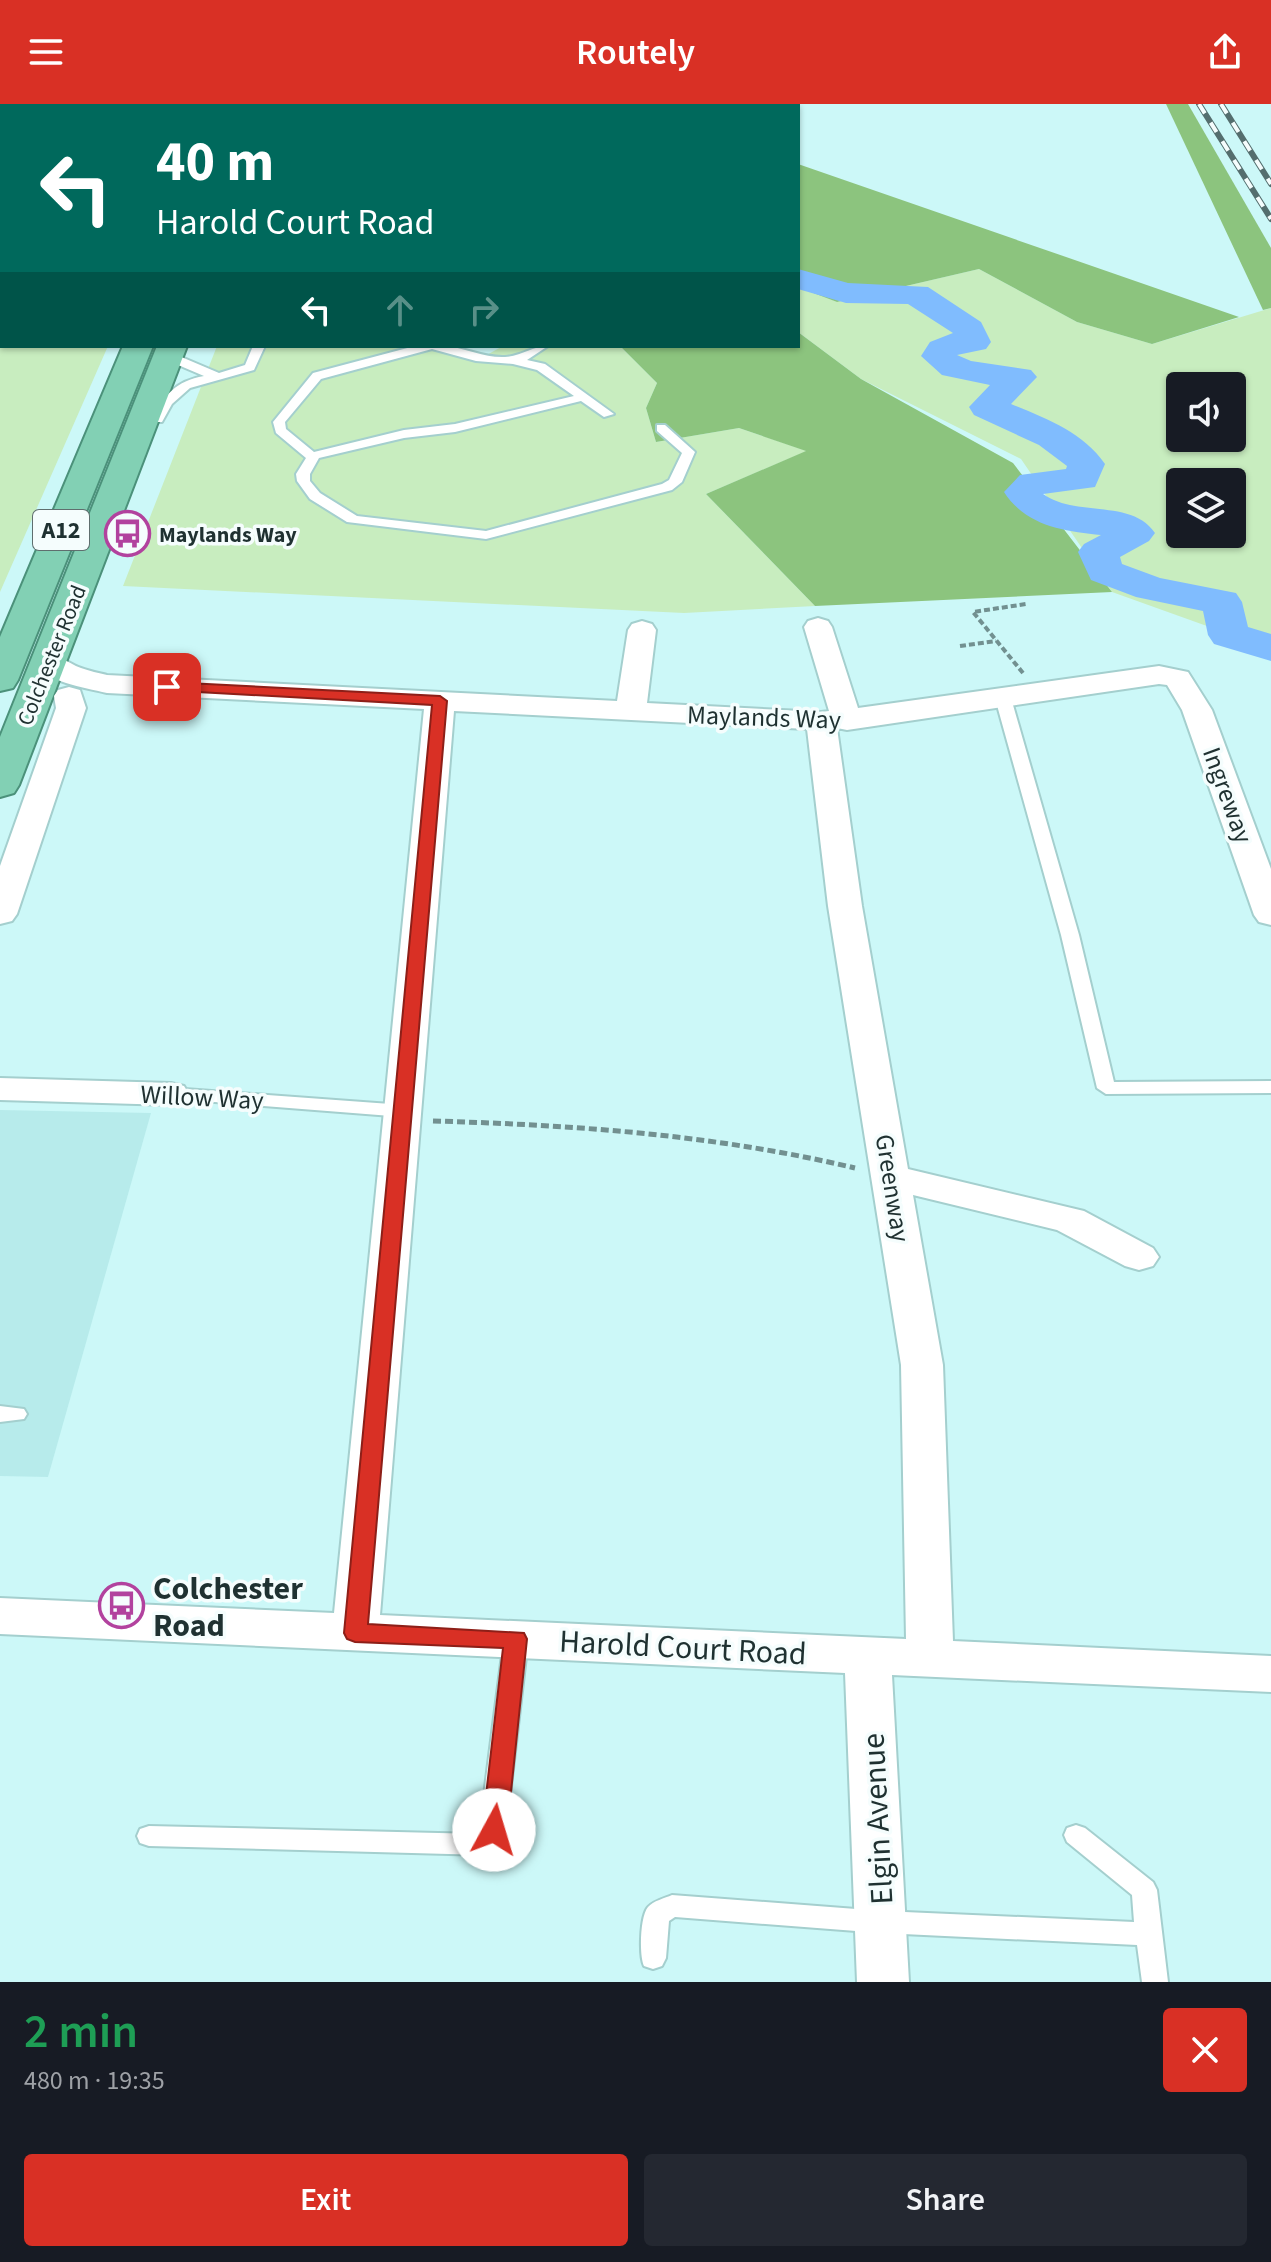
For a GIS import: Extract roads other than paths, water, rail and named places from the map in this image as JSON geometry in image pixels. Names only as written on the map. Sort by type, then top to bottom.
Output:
[{"type":"highway","points":[[116,348],[123,382]]},
{"type":"highway","name":"Colchester Road","points":[[2,670],[123,382],[159,349]]},
{"type":"highway","name":"Colchester Road","points":[[0,785],[23,725],[62,680],[159,349]]},
{"type":"street","name":"Greenway","points":[[818,627],[834,721],[845,906],[922,1365],[930,1657]]},
{"type":"street","points":[[631,712],[642,630]]},
{"type":"street","name":"Maylands Way","points":[[62,680],[834,721],[1159,675],[1178,678]]},
{"type":"street","name":"Ingreway","points":[[1178,678],[1197,710],[1271,915]]},
{"type":"street","name":"Colchester Road","points":[[0,914],[71,708],[62,680]]},
{"type":"street","points":[[355,1633],[440,701]]},
{"type":"street","name":"Willow Way","points":[[0,1089],[171,1094]]},
{"type":"street","points":[[891,1177],[1070,1220],[1139,1257]]},
{"type":"street","name":"Harold Court Road","points":[[0,1616],[1271,1674]]},
{"type":"street","name":"Elgin Avenue","points":[[868,1656],[883,1982]]},
{"type":"lane","points":[[128,461],[156,422],[171,393],[250,367],[258,348]]},
{"type":"lane","points":[[421,348],[333,370],[313,380],[278,426],[312,456],[313,461],[301,480],[341,516],[359,521],[486,535],[671,485],[689,452],[661,428]]},
{"type":"lane","points":[[442,348],[478,358],[515,360],[541,367],[608,414]]},
{"type":"lane","points":[[515,360],[531,356],[540,348]]},
{"type":"lane","points":[[159,349],[215,376]]},
{"type":"lane","points":[[312,456],[404,434],[455,428],[583,397]]},
{"type":"lane","points":[[1003,698],[1070,935],[1106,1088],[1271,1087]]},
{"type":"lane","name":"Willow Way","points":[[171,1094],[404,1116]]},
{"type":"lane","points":[[149,1836],[486,1845],[494,1830],[516,1639]]},
{"type":"lane","points":[[1076,1835],[1144,1890],[1155,1982]]},
{"type":"lane","points":[[653,1958],[657,1915],[672,1906],[882,1922],[1148,1934]]},
{"type":"waterway","points":[[800,280],[846,293],[916,294],[969,329],[974,342],[955,343],[942,349],[938,356],[945,363],[965,371],[1019,377],[987,407],[1052,437],[1086,464],[1082,479],[1033,483],[1023,492],[1029,502],[1068,519],[1125,525],[1135,533],[1098,552],[1105,571],[1150,588],[1222,602],[1229,635],[1271,648]]},
{"type":"railway","points":[[1199,104],[1271,219]]},
{"type":"railway","points":[[1221,104],[1271,184]]},
{"type":"place","name":"Maylands Way","points":[[128,534]]},
{"type":"place","name":"Colchester Road","points":[[122,1606]]}]
